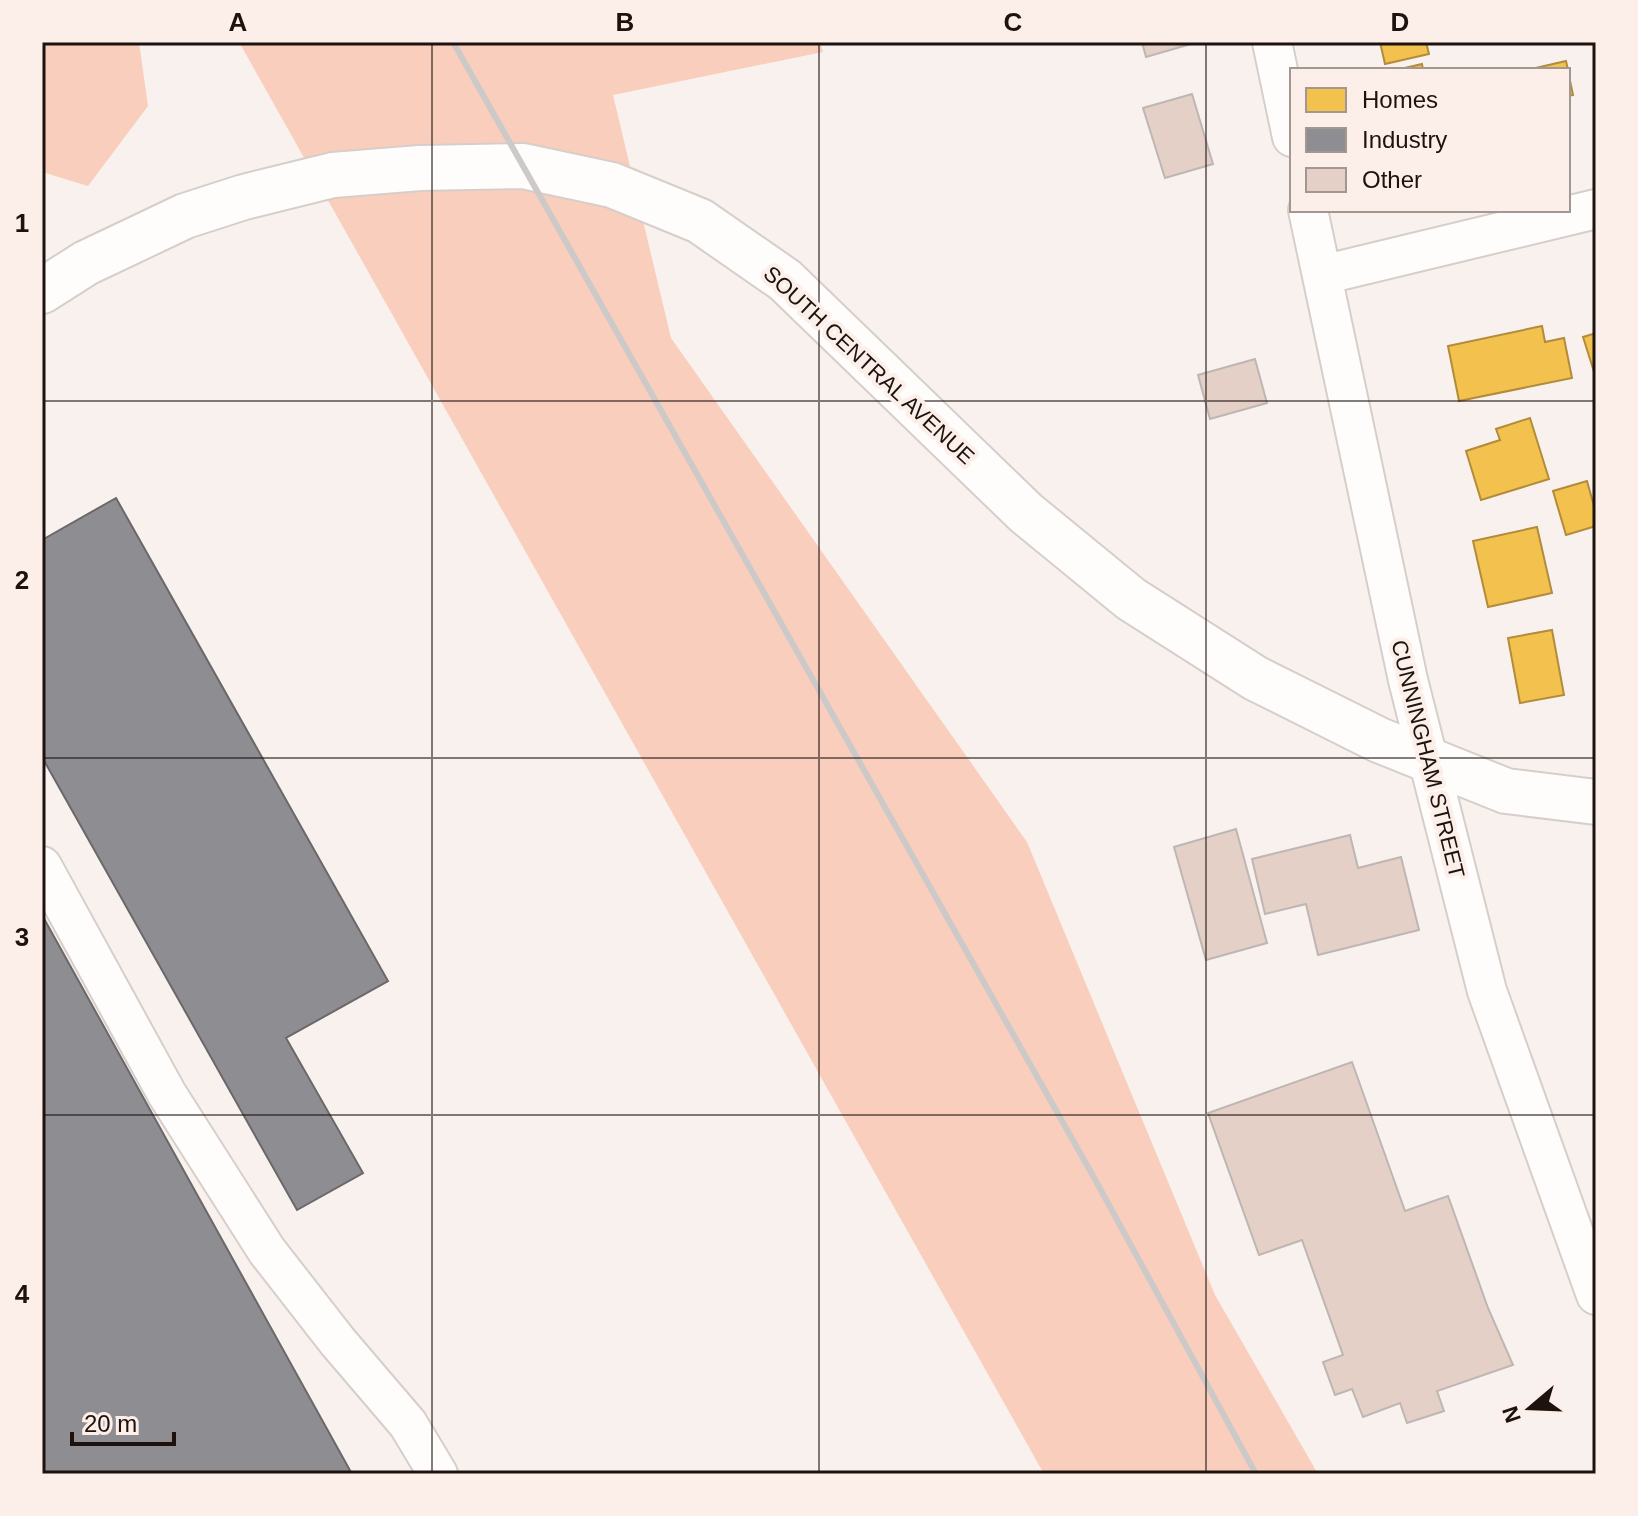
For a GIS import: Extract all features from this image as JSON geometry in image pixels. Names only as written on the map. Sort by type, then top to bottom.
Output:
[{"type":"main road","name":"SOUTH CENTRAL AVENUE","points":[[42,291],[86,263],[185,216],[244,197],[333,175],[420,168],[523,166],[612,185],[700,221],[785,280],[1026,513],[1131,599],[1255,678],[1379,740],[1506,791],[1596,802]]},
{"type":"street","points":[[1272,42],[1290,128]]},
{"type":"street","points":[[1322,275],[1596,209]]},
{"type":"street","name":"CUNNINGHAM STREET","points":[[1308,212],[1408,680],[1487,991],[1583,1220],[1596,1295]]},
{"type":"street","points":[[42,866],[167,1094],[267,1251],[338,1342],[408,1424],[438,1474]]},
{"type":"shaded area","points":[[42,42],[139,42],[148,106],[88,186],[42,172]]},
{"type":"shaded area","points":[[239,42],[820,42],[823,52],[613,95],[671,338],[1027,842],[1215,1295],[1318,1474],[1044,1474]]},
{"type":"building: Homes","points":[[1380,42],[1426,42],[1429,54],[1385,64]]},
{"type":"building: Homes","points":[[1566,61],[1568,68],[1535,68]]},
{"type":"building: Homes","points":[[1542,326],[1545,342],[1564,338],[1572,378],[1459,401],[1448,346]]},
{"type":"building: Homes","points":[[1596,333],[1596,374],[1595,375],[1583,337]]},
{"type":"building: Homes","points":[[1530,418],[1549,479],[1481,500],[1466,451],[1500,440],[1496,429]]},
{"type":"building: Homes","points":[[1587,481],[1596,513],[1596,526],[1566,535],[1553,491]]},
{"type":"building: Homes","points":[[1537,527],[1552,593],[1488,607],[1473,541]]},
{"type":"building: Homes","points":[[1552,630],[1564,695],[1520,703],[1508,638]]},
{"type":"building: Industry","points":[[116,498],[388,981],[286,1038],[363,1173],[297,1210],[42,757],[42,540]]},
{"type":"building: Industry","points":[[42,915],[352,1474],[42,1474]]},
{"type":"building: Other","points":[[1142,42],[1191,42],[1191,44],[1146,57]]},
{"type":"building: Other","points":[[1192,94],[1213,164],[1165,178],[1143,108]]},
{"type":"building: Other","points":[[1255,359],[1267,403],[1210,419],[1198,375]]},
{"type":"building: Other","points":[[1236,829],[1267,943],[1206,960],[1174,847]]},
{"type":"building: Other","points":[[1350,835],[1358,868],[1401,857],[1419,930],[1318,955],[1306,904],[1265,914],[1252,859]]},
{"type":"building: Other","points":[[1352,1062],[1405,1211],[1448,1196],[1488,1308],[1513,1365],[1437,1391],[1444,1411],[1407,1423],[1400,1403],[1363,1417],[1352,1389],[1335,1395],[1323,1362],[1343,1355],[1302,1240],[1259,1255],[1208,1113]]},
{"type":"railway","points":[[453,42],[1092,1174],[1256,1474]]}]
